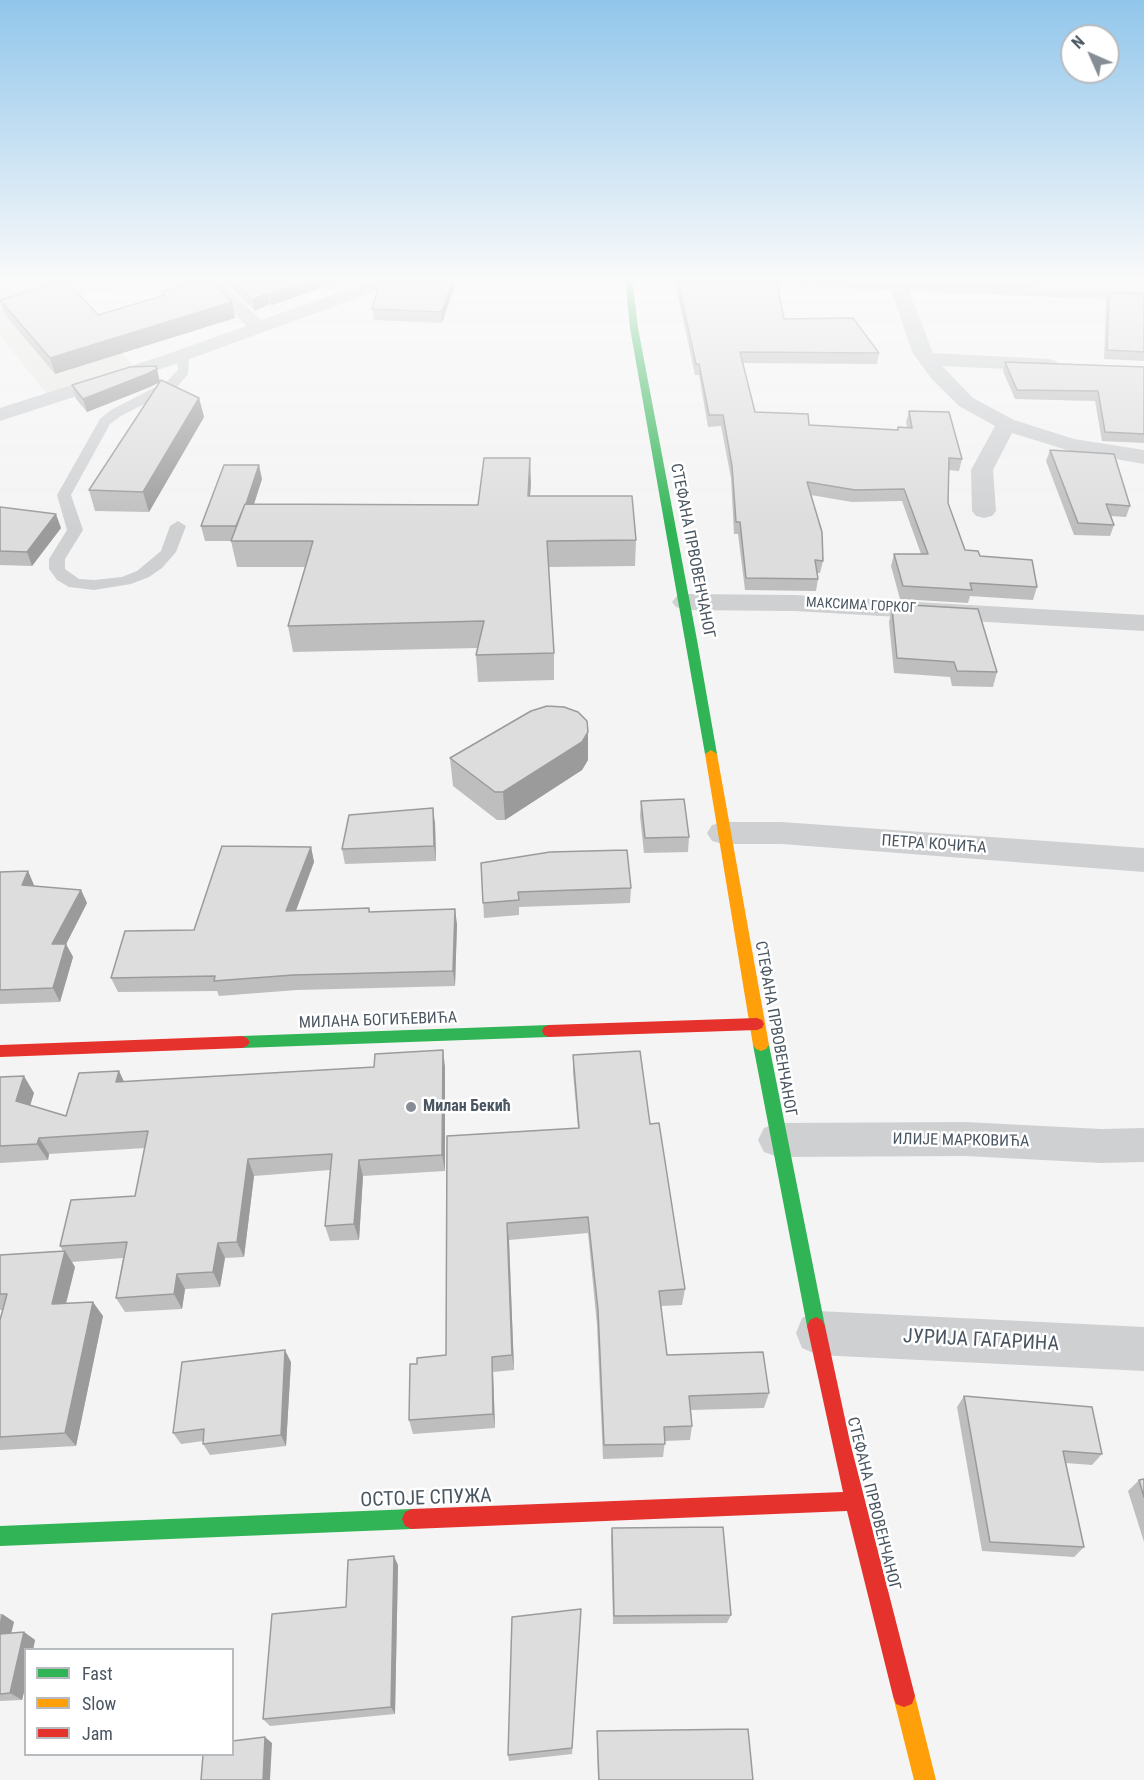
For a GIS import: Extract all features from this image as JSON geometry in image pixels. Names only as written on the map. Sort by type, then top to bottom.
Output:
[{"type":"street","points":[[0,415],[164,361]]},
{"type":"street","name":"СТЕФАНА ПРВОВЕНЧАНОГ","points":[[640,361],[685,602],[723,833],[778,1140],[855,1501],[925,1780]]},
{"type":"street","points":[[929,361],[951,389],[966,402],[1007,424],[1070,445],[1144,457]]},
{"type":"street","points":[[974,361],[1064,365]]},
{"type":"street","points":[[984,512],[982,470],[1007,424]]},
{"type":"street","name":"МАКСИМА ГОРКОГ","points":[[685,602],[805,603],[1144,623]]},
{"type":"street","name":"ПЕТРА КОЧИЋА","points":[[723,833],[782,833],[1144,860]]},
{"type":"street","name":"МИЛАНА БОГИЋЕВИЋА","points":[[0,1051],[757,1024]]},
{"type":"street","name":"ИЛИЈЕ МАРКОВИЋА","points":[[778,1140],[965,1139],[1101,1146],[1144,1145]]},
{"type":"street","name":"ЈУРИЈА ГАГАРИНА","points":[[818,1333],[1144,1349]]},
{"type":"street","name":"ОСТОЈЕ СПУЖА","points":[[0,1536],[855,1501]]},
{"type":"lane","points":[[178,526],[168,552],[156,565],[143,574],[125,581],[94,585],[75,584],[63,577],[57,569],[57,559],[75,530],[64,495],[105,422],[116,413],[172,384],[184,371],[183,361]]},
{"type":"shaded area","points":[[20,361],[129,361],[133,365],[47,394]]},
{"type":"building","points":[[695,361],[742,361],[755,412],[808,414],[809,425],[898,430],[898,427],[912,428],[909,411],[949,412],[962,459],[949,458],[948,503],[965,550],[978,551],[980,556],[1032,560],[1037,587],[970,583],[972,590],[903,586],[894,554],[928,554],[904,489],[855,490],[807,482],[822,532],[823,561],[815,560],[818,579],[746,578],[740,522],[736,522],[732,466],[723,415],[709,415],[699,364],[696,364]]},
{"type":"building","points":[[1005,362],[1144,367],[1144,434],[1105,432],[1098,391],[1017,390]]},
{"type":"building","points":[[156,366],[157,369],[147,374],[83,399],[72,385],[130,367]]},
{"type":"building","points":[[161,380],[199,398],[143,492],[89,490]]},
{"type":"building","points":[[1050,450],[1114,454],[1130,506],[1106,504],[1114,525],[1078,523]]},
{"type":"building","points":[[484,458],[530,458],[528,496],[632,496],[636,540],[547,541],[554,653],[476,655],[484,621],[288,626],[313,541],[231,541],[245,504],[478,505]]},
{"type":"building","points":[[224,465],[259,465],[236,526],[201,526]]},
{"type":"building","points":[[0,507],[56,514],[27,552],[0,551]]},
{"type":"building","points":[[910,605],[978,609],[997,672],[957,671],[954,662],[897,658],[892,608],[911,609]]},
{"type":"building","points":[[547,706],[564,707],[578,712],[587,721],[588,732],[582,742],[503,792],[495,792],[450,758],[531,711]]},
{"type":"building","points":[[684,799],[689,837],[645,838],[641,801]]},
{"type":"building","points":[[433,808],[434,846],[342,849],[349,815]]},
{"type":"building","points":[[222,846],[311,847],[286,911],[369,908],[369,912],[455,909],[453,971],[293,975],[214,981],[215,976],[111,978],[125,931],[194,930]]},
{"type":"building","points":[[627,850],[631,888],[518,892],[519,900],[483,903],[481,863],[550,852]]},
{"type":"building","points":[[28,871],[22,885],[81,890],[52,944],[66,944],[53,988],[0,990],[0,872]]},
{"type":"building","points":[[443,1050],[442,1155],[359,1160],[354,1224],[325,1226],[332,1154],[248,1159],[237,1242],[218,1243],[213,1272],[177,1274],[174,1294],[116,1298],[127,1242],[60,1246],[71,1200],[135,1196],[148,1131],[39,1138],[37,1144],[0,1146],[0,1077],[24,1076],[16,1101],[66,1116],[79,1073],[119,1071],[116,1082],[374,1067],[375,1054]]},
{"type":"building","points":[[640,1051],[650,1124],[659,1123],[685,1289],[659,1291],[667,1355],[763,1352],[769,1393],[689,1396],[692,1426],[664,1427],[665,1444],[604,1445],[598,1310],[588,1217],[507,1223],[512,1355],[492,1357],[493,1414],[409,1420],[410,1364],[417,1364],[417,1358],[446,1355],[447,1136],[579,1128],[573,1055]]},
{"type":"building","points":[[65,1251],[52,1304],[93,1302],[65,1433],[0,1437],[0,1320],[7,1294],[0,1294],[0,1255]]},
{"type":"building","points":[[285,1350],[281,1435],[203,1444],[204,1429],[173,1433],[182,1362]]},
{"type":"building","points":[[964,1396],[1092,1407],[1102,1454],[1063,1451],[1084,1547],[990,1542]]},
{"type":"building","points":[[1144,1479],[1144,1497],[1139,1480]]},
{"type":"building","points":[[723,1527],[731,1615],[614,1616],[612,1528]]},
{"type":"building","points":[[394,1556],[391,1707],[263,1719],[272,1614],[346,1607],[348,1560]]},
{"type":"building","points":[[581,1609],[572,1748],[508,1755],[512,1617]]},
{"type":"building","points":[[24,1632],[10,1693],[0,1694],[0,1634]]},
{"type":"building","points":[[748,1729],[753,1780],[599,1780],[597,1731]]},
{"type":"building","points":[[265,1737],[263,1780],[201,1780],[203,1756],[234,1756],[234,1741]]},
{"type":"traffic: fast","points":[[640,361],[711,754]]},
{"type":"traffic: fast","points":[[242,1042],[549,1031]]},
{"type":"traffic: fast","points":[[761,1045],[816,1326]]},
{"type":"traffic: fast","points":[[0,1536],[412,1519]]},
{"type":"traffic: slow","points":[[711,754],[761,1045]]},
{"type":"traffic: slow","points":[[904,1696],[925,1780]]},
{"type":"traffic: jam","points":[[549,1031],[757,1024]]},
{"type":"traffic: jam","points":[[0,1051],[242,1042]]},
{"type":"traffic: jam","points":[[816,1326],[840,1442],[904,1696]]},
{"type":"traffic: jam","points":[[412,1519],[854,1501]]},
{"type":"place","name":"Милан Бекић","points":[[411,1107]]}]
